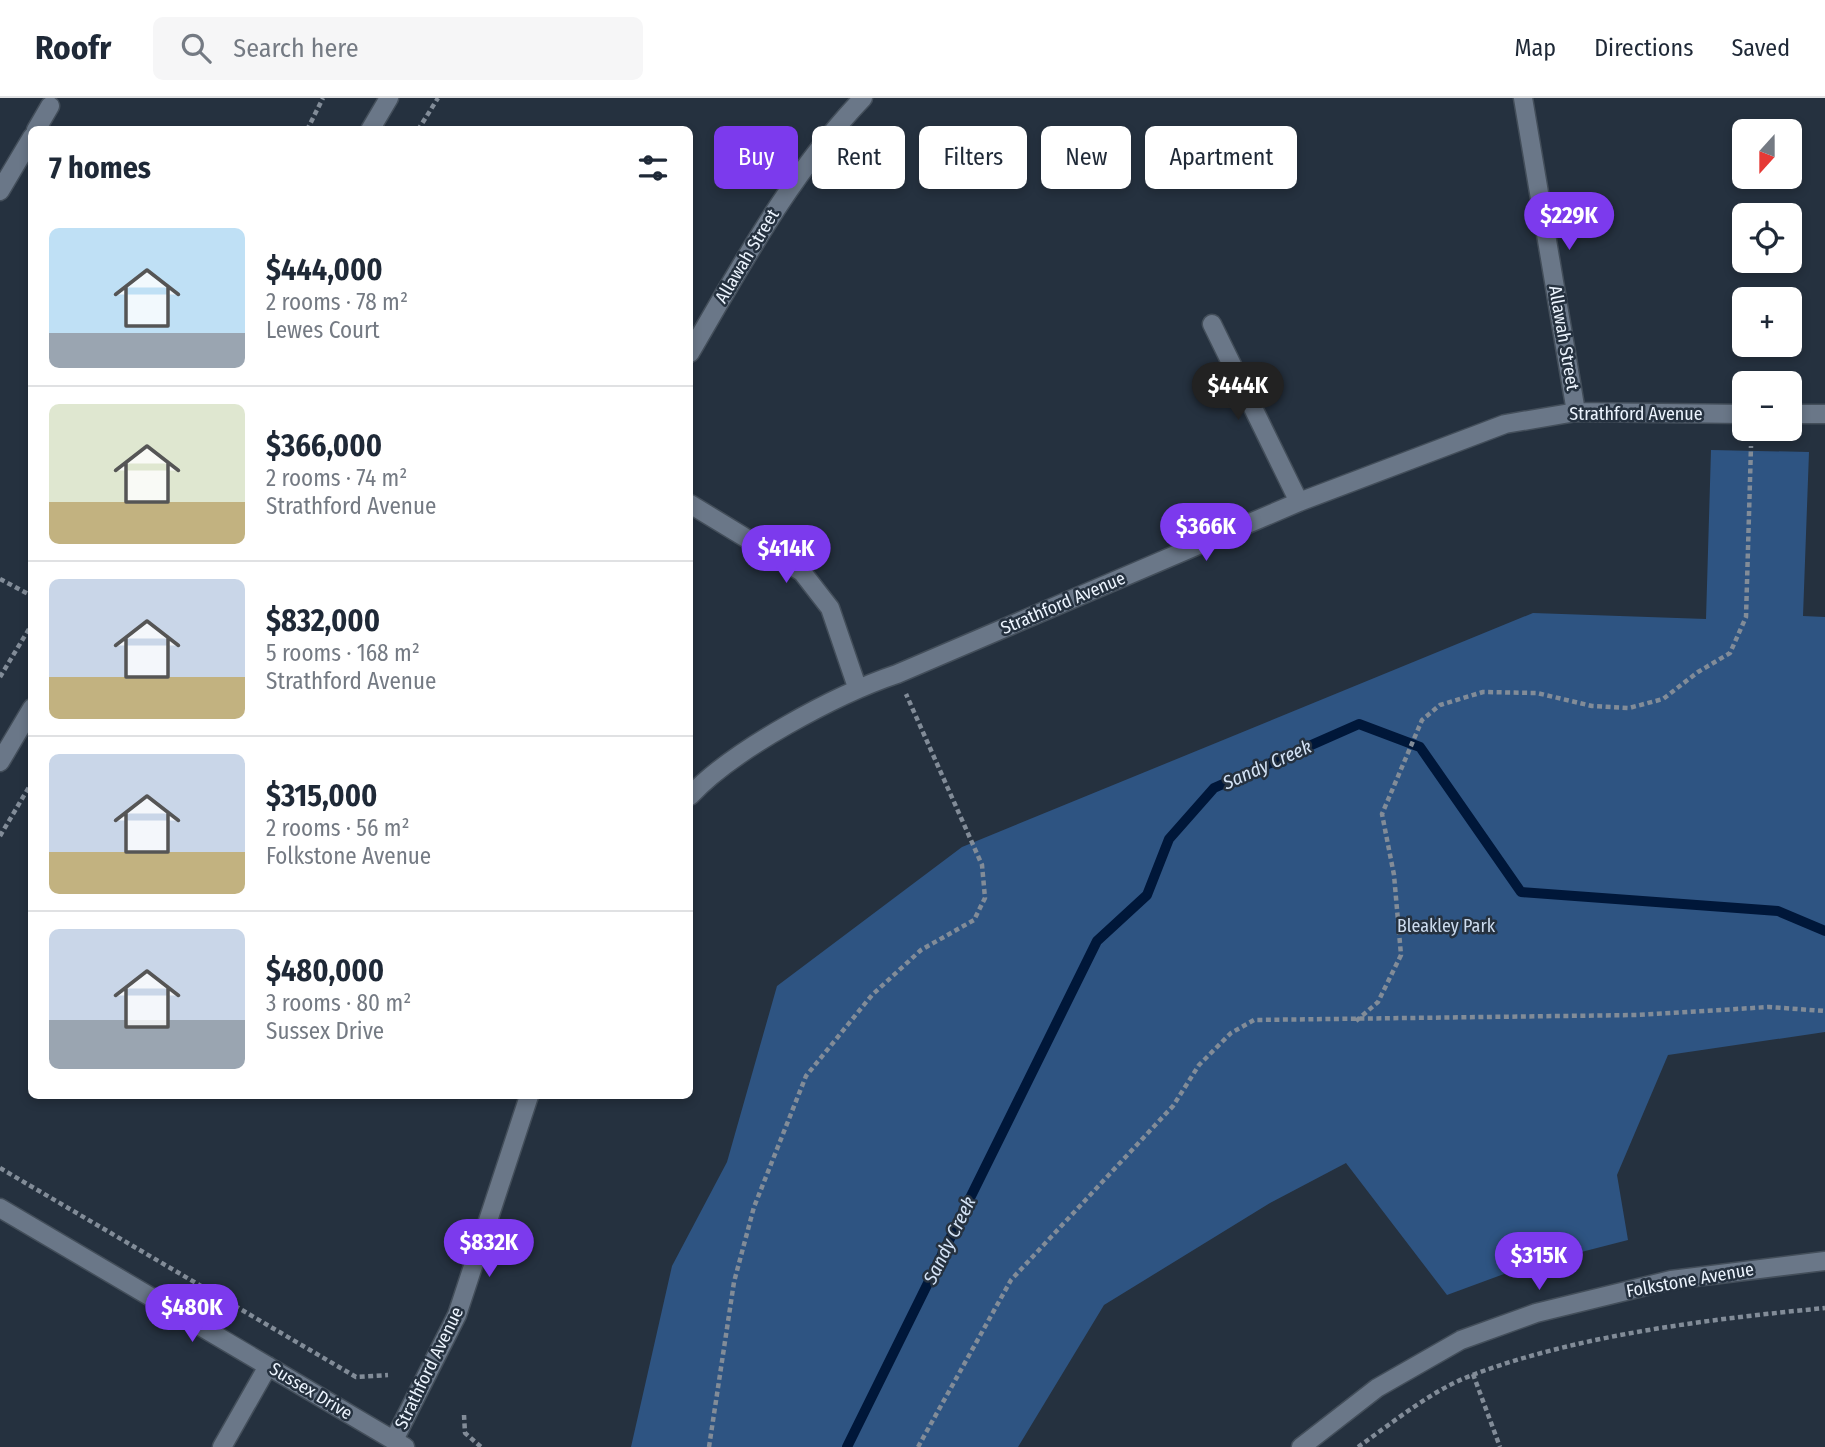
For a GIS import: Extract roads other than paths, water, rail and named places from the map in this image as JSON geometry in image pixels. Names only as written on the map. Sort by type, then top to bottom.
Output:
[{"type":"street","points":[[372,126],[389,98]]},
{"type":"street","name":"Allawah Street","points":[[693,348],[777,205],[828,135],[863,98]]},
{"type":"street","name":"Allawah Street","points":[[1523,98],[1576,412]]},
{"type":"street","points":[[38,126],[50,106]]},
{"type":"street","points":[[0,191],[28,145]]},
{"type":"street","points":[[1212,324],[1299,502]]},
{"type":"street","name":"Strathford Avenue","points":[[693,793],[704,781],[768,738],[858,688],[897,674],[1299,502],[1504,424],[1576,412],[1732,414]]},
{"type":"street","points":[[1802,414],[1825,414]]},
{"type":"street","points":[[693,506],[802,572],[830,608],[858,688]]},
{"type":"street","points":[[0,762],[28,715]]},
{"type":"street","name":"Strathford Avenue","points":[[399,1444],[457,1314],[528,1099]]},
{"type":"street","name":"Sussex Drive","points":[[0,1208],[399,1444]]},
{"type":"street","name":"Folkstone Avenue","points":[[1301,1447],[1389,1381],[1461,1340],[1523,1317],[1671,1280],[1825,1261]]},
{"type":"street","points":[[222,1447],[268,1366]]},
{"type":"waterway","name":"Sandy Creek","points":[[847,1447],[1097,941],[1147,895],[1169,839],[1214,788],[1359,724],[1420,747],[1521,892],[1778,911],[1825,931]]},
{"type":"park label","name":"Bleakley Park","points":[[1446,926]]}]
